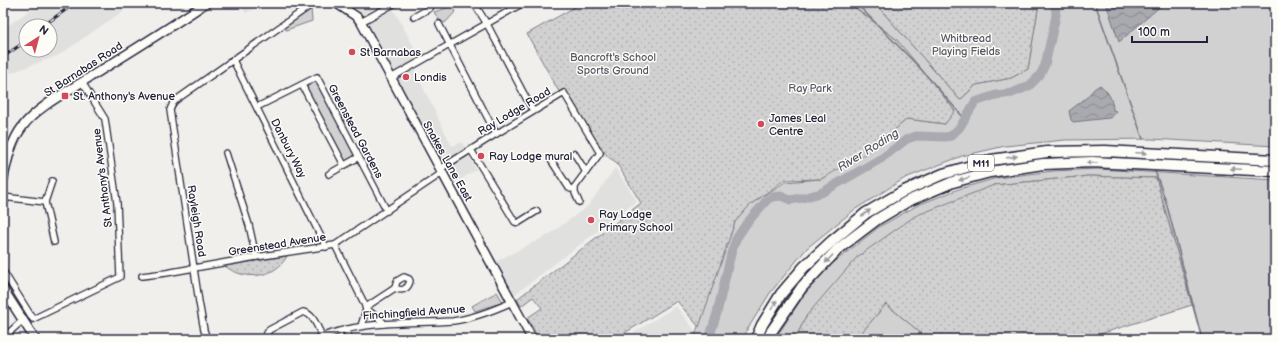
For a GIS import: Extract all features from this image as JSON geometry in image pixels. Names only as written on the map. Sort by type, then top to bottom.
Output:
[{"type":"highway","name":"M11","points":[[756,339],[762,325],[781,294],[804,267],[832,241],[866,213],[902,192],[944,174],[991,160],[1047,152],[1105,151],[1275,160]]},
{"type":"highway","name":"M11","points":[[768,339],[771,332],[802,287],[838,249],[876,220],[908,201],[953,182],[990,172],[1043,164],[1092,162],[1275,171]]},
{"type":"street","name":"St Barnabas Road","points":[[3,180],[11,149],[27,120],[82,82],[149,41],[206,3]]},
{"type":"street","points":[[233,60],[314,3]]},
{"type":"street","name":"Snakes Lane East","points":[[336,3],[357,17],[361,22],[532,339]]},
{"type":"street","points":[[361,22],[395,3]]},
{"type":"street","points":[[474,3],[487,24],[533,111]]},
{"type":"street","points":[[391,78],[523,3]]},
{"type":"street","points":[[414,17],[430,7]]},
{"type":"street","points":[[439,24],[449,46],[496,134]]},
{"type":"street","name":"Rayleigh Road","points":[[207,339],[204,330],[194,268],[171,114],[172,105],[176,100],[233,60]]},
{"type":"street","name":"Danbury Way","points":[[233,60],[326,246]]},
{"type":"street","name":"Greenstead Gardens","points":[[257,107],[315,77],[317,78],[387,211]]},
{"type":"street","name":"St Anthony's Avenue","points":[[3,338],[24,322],[120,277],[117,203],[105,119],[82,82]]},
{"type":"street","points":[[302,85],[344,165]]},
{"type":"street","name":"Ray Lodge Road","points":[[441,171],[471,150],[533,111],[562,94],[565,94],[600,153],[574,187]]},
{"type":"street","points":[[3,143],[11,149]]},
{"type":"street","points":[[471,150],[516,223],[538,211]]},
{"type":"street","points":[[226,153],[249,225],[256,257]]},
{"type":"street","points":[[574,153],[586,172]]},
{"type":"street","points":[[329,174],[359,157]]},
{"type":"street","points":[[551,160],[569,188],[571,189],[574,187],[575,193],[580,202]]},
{"type":"street","name":"Greenstead Avenue","points":[[142,276],[335,245],[387,211],[441,171]]},
{"type":"street","points":[[52,181],[45,202],[54,242]]},
{"type":"street","points":[[3,209],[4,197],[45,202]]},
{"type":"street","points":[[335,245],[366,309],[383,322],[383,324]]},
{"type":"street","points":[[3,271],[33,319]]},
{"type":"street","points":[[361,326],[366,309],[395,288]]},
{"type":"street","points":[[3,289],[35,339]]},
{"type":"street","name":"Finchingfield Avenue","points":[[316,339],[346,329],[361,326],[453,321],[476,317],[512,302]]},
{"type":"street","points":[[265,339],[269,330],[303,312],[310,316],[322,336]]},
{"type":"street","points":[[346,329],[348,339]]},
{"type":"shaded area","points":[[40,3],[135,3],[59,55],[58,18],[19,18]]},
{"type":"shaded area","points":[[239,3],[264,3],[246,13]]},
{"type":"shaded area","points":[[348,3],[390,3],[420,58],[411,63],[452,146],[462,142],[476,170],[453,184],[364,16]]},
{"type":"shaded area","points":[[18,18],[18,58],[51,58],[3,76],[3,29]]},
{"type":"shaded area","name":"Ray Lodge Primary School","points":[[615,168],[637,201],[514,295],[495,262],[550,234],[588,206]]},
{"type":"shaded area","points":[[676,306],[696,332],[695,339],[624,339]]},
{"type":"green space","name":"Ray Park","points":[[582,3],[849,3],[896,39],[955,111],[945,124],[907,119],[870,151],[821,179],[784,180],[750,205],[735,222],[699,327],[677,301],[615,339],[539,339],[527,318],[542,308],[533,297],[521,306],[517,299],[641,203],[616,162],[608,157],[558,90],[527,34]]},
{"type":"green space","points":[[849,3],[873,3],[881,10],[960,100],[976,85],[1011,78],[1028,69],[1039,3],[1275,3],[1275,146],[1152,139],[1065,140],[1005,146],[962,156],[905,178],[854,210],[807,248],[770,293],[747,330],[744,339],[695,339],[696,332],[735,222],[749,205],[785,182],[821,179],[870,151],[907,119],[945,124],[896,39]]},
{"type":"green space","name":"Whitbread Playing Fields","points":[[873,3],[1039,3],[1028,69],[1011,78],[976,85],[960,100],[881,10]]},
{"type":"green space","points":[[450,7],[456,11],[445,23],[439,20],[434,12]]},
{"type":"green space","points":[[311,8],[312,21],[286,30],[284,27]]},
{"type":"green space","points":[[315,82],[319,85],[357,157],[344,163],[307,88]]},
{"type":"green space","points":[[1097,169],[1275,180],[1275,339],[1202,339],[1156,178],[1088,176],[994,185],[807,315],[795,339],[775,339],[804,295],[832,264],[879,227],[918,205],[959,189],[997,178],[1053,171]]},
{"type":"green space","points":[[1088,176],[1156,178],[1192,305],[1088,339],[928,339],[886,304],[856,339],[795,339],[807,315],[857,257],[915,216],[994,185]]},
{"type":"green space","points":[[287,256],[282,264],[275,269],[259,275],[241,274],[225,266]]},
{"type":"green space","points":[[497,292],[503,302],[475,311],[472,306]]},
{"type":"green space","points":[[886,304],[928,339],[856,339]]},
{"type":"water","points":[[1110,3],[1164,3],[1119,42],[1107,6]]},
{"type":"water","points":[[1100,85],[1110,96],[1113,110],[1116,111],[1116,113],[1109,118],[1073,122],[1069,111]]},
{"type":"waterway","points":[[856,3],[919,67],[964,118]]},
{"type":"waterway","name":"River Roding","points":[[709,339],[736,239],[746,224],[767,200],[772,197],[781,196],[790,200],[821,193],[882,158],[907,139],[916,136],[951,136],[960,127],[975,102],[996,95],[1012,93],[1029,86],[1040,75],[1045,65],[1056,15],[1055,3]]},
{"type":"waterway","points":[[1095,3],[1143,139]]},
{"type":"waterway","points":[[1155,171],[1166,202],[1202,339]]},
{"type":"railway","points":[[54,18],[75,3]]},
{"type":"railway","points":[[3,57],[18,47]]},
{"type":"place","name":"St Barnabas","points":[[352,52]]},
{"type":"place","name":"Londis","points":[[406,77]]},
{"type":"place","name":"St. Anthony's Avenue","points":[[65,96]]},
{"type":"place","name":"James Leal Centre","points":[[761,124]]},
{"type":"place","name":"Ray Lodge mural","points":[[481,156]]},
{"type":"place","name":"Ray Lodge Primary School","points":[[591,220]]},
{"type":"park label","name":"Bancroft's School Sports Ground","points":[[613,63]]}]
